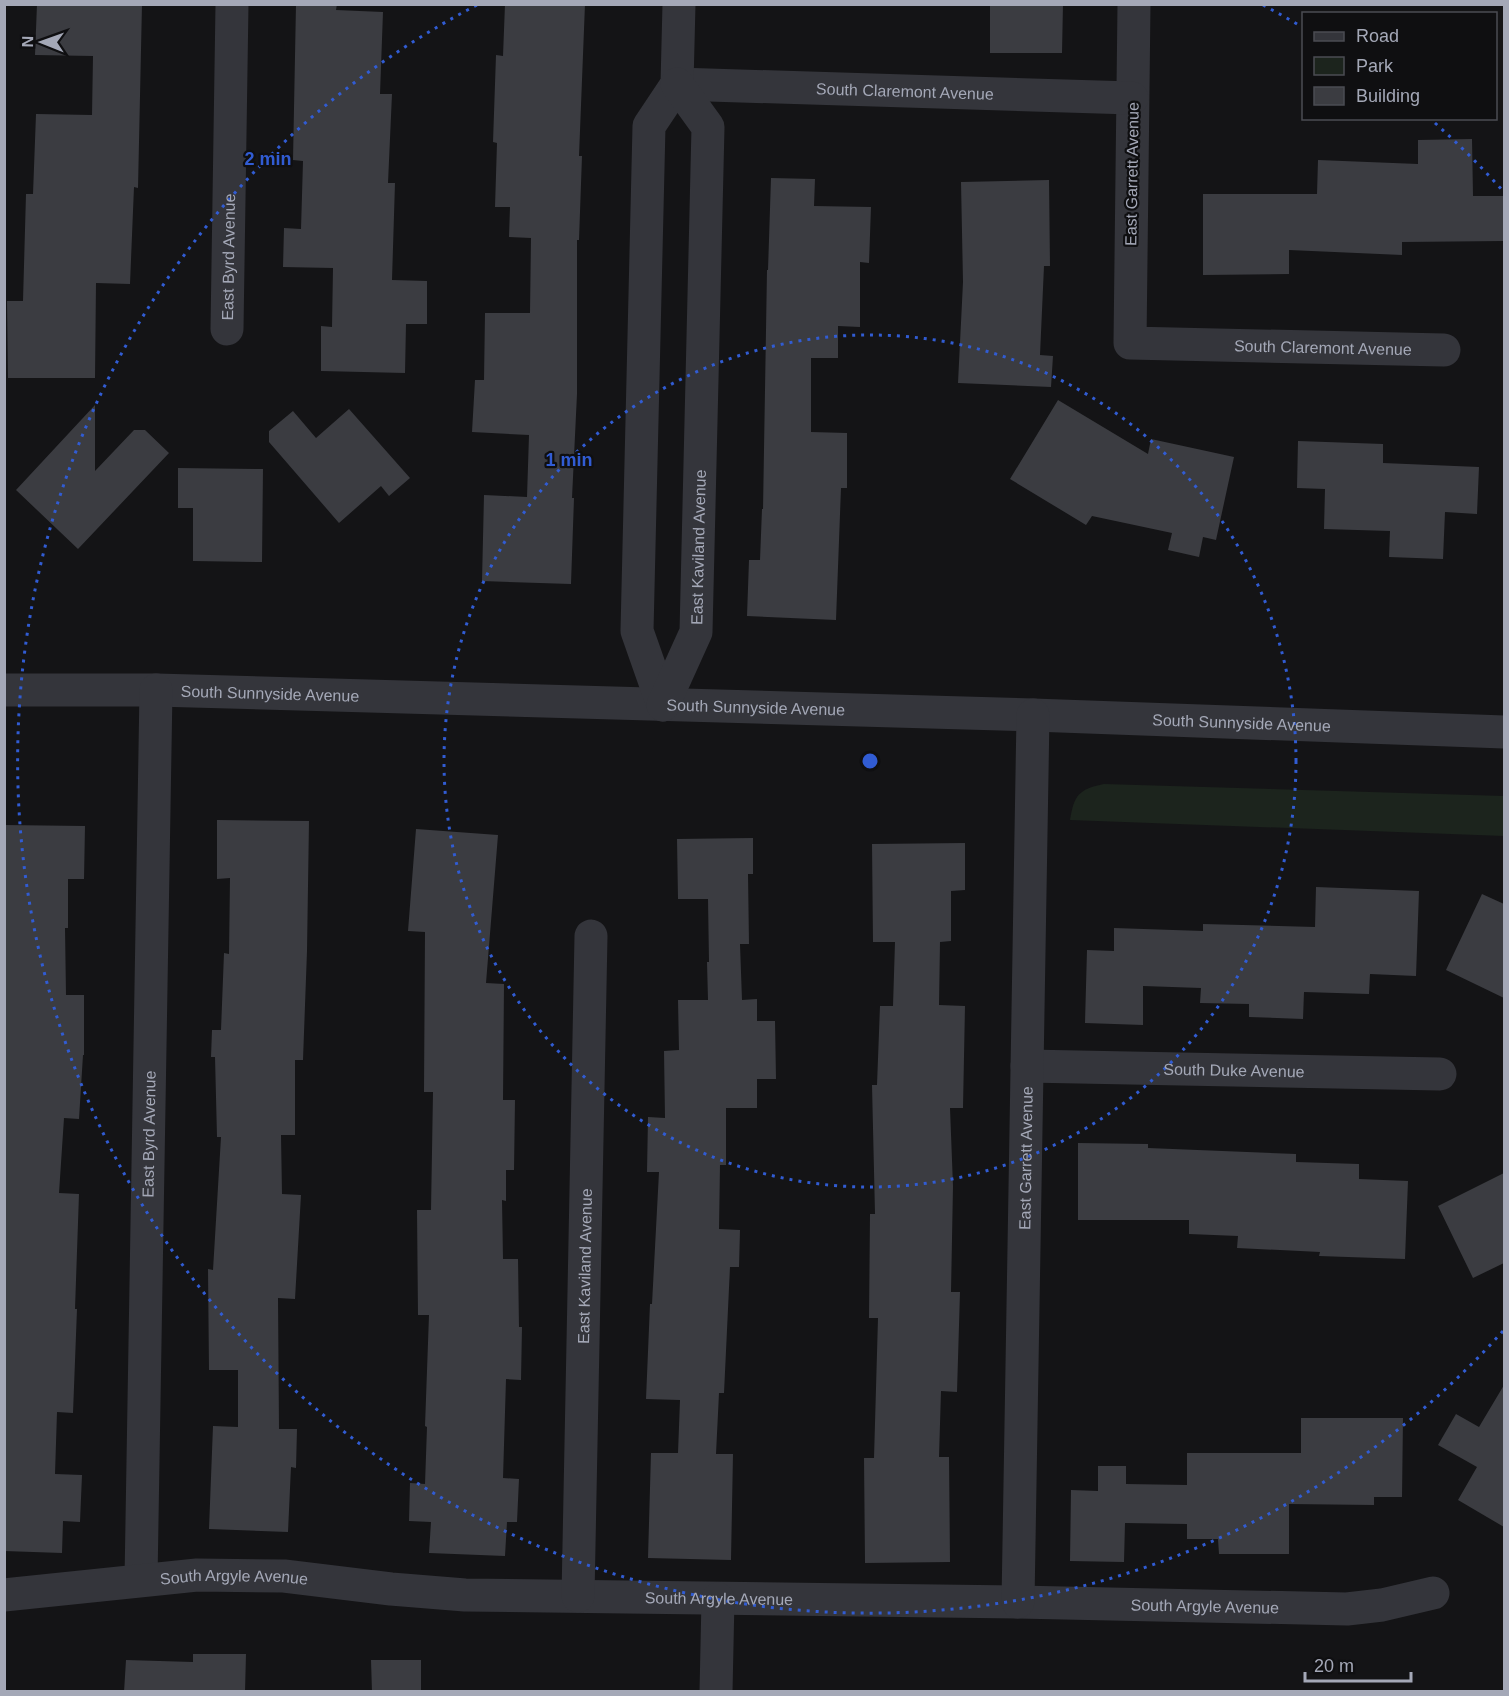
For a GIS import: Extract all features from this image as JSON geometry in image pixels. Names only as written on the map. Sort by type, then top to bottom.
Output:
[{"type":"street","name":"East Byrd Avenue","points":[[227,330],[232,4]]},
{"type":"street","points":[[663,705],[637,631],[649,126],[677,84],[679,4]]},
{"type":"street","name":"East Garrett Avenue","points":[[1130,343],[1134,4]]},
{"type":"street","name":"South Claremont Avenue","points":[[677,84],[1132,98]]},
{"type":"street","name":"East Kaviland Avenue","points":[[663,705],[696,632],[708,139],[708,127],[677,84]]},
{"type":"street","name":"South Claremont Avenue","points":[[1130,343],[1444,350]]},
{"type":"street","name":"South Sunnyside Avenue","points":[[4,690],[156,690],[1034,715],[1504,732]]},
{"type":"street","name":"East Byrd Avenue","points":[[141,1580],[156,690]]},
{"type":"street","name":"East Garrett Avenue","points":[[1018,1602],[1034,715]]},
{"type":"street","name":"East Kaviland Avenue","points":[[578,1596],[591,936]]},
{"type":"street","name":"South Duke Avenue","points":[[1027,1065],[1440,1074]]},
{"type":"street","name":"South Argyle Avenue","points":[[4,1595],[197,1575],[284,1576],[465,1595],[1347,1609],[1382,1605],[1433,1593]]},
{"type":"street","points":[[716,1692],[718,1599]]},
{"type":"green space","points":[[1104,784],[1504,796],[1504,836],[1070,820],[1073,805],[1079,794],[1089,788]]},
{"type":"building","points":[[37,4],[142,4],[138,188],[134,187],[130,284],[96,283],[95,378],[8,378],[7,301],[23,301],[26,194],[33,194],[36,114],[92,115],[93,56],[35,55]]},
{"type":"building","points":[[296,4],[337,4],[336,10],[383,12],[380,94],[392,94],[388,183],[395,183],[392,280],[427,281],[427,324],[406,324],[405,373],[321,371],[321,326],[332,327],[333,268],[283,267],[284,228],[301,229],[303,161],[293,160]]},
{"type":"building","points":[[505,4],[585,4],[579,156],[582,156],[579,240],[577,240],[577,394],[571,584],[482,581],[484,495],[527,497],[529,435],[472,432],[475,380],[484,380],[485,313],[530,313],[531,238],[509,237],[510,207],[495,207],[497,143],[493,142],[496,55],[503,56]]},
{"type":"building","points":[[990,4],[1063,4],[1062,53],[990,53]]},
{"type":"building","points":[[1472,139],[1473,196],[1504,196],[1504,241],[1402,242],[1402,255],[1289,250],[1289,274],[1203,275],[1203,194],[1317,194],[1318,160],[1418,164],[1418,140]]},
{"type":"building","points":[[771,178],[815,179],[814,206],[871,207],[869,263],[860,262],[860,327],[838,326],[838,358],[811,358],[811,432],[847,433],[847,488],[841,488],[836,620],[747,616],[749,560],[760,560],[763,509]]},
{"type":"building","points":[[1049,180],[1050,266],[1044,266],[1040,355],[1053,356],[1051,387],[958,383],[963,282],[961,182]]},
{"type":"building","points":[[1058,400],[1148,454],[1151,439],[1234,457],[1216,540],[1203,537],[1199,557],[1168,550],[1172,533],[1092,516],[1086,525],[1010,479]]},
{"type":"building","points":[[95,405],[95,471],[134,430],[145,430],[169,453],[78,549],[16,490]]},
{"type":"building","points":[[349,409],[410,478],[389,496],[381,486],[339,523],[269,442],[269,431],[293,411],[316,438]]},
{"type":"building","points":[[1298,441],[1383,444],[1383,463],[1479,467],[1477,514],[1445,512],[1443,559],[1389,557],[1390,531],[1324,529],[1325,489],[1297,488]]},
{"type":"building","points":[[178,468],[263,469],[262,562],[193,561],[193,508],[178,508]]},
{"type":"building","points":[[217,820],[309,821],[303,1060],[295,1060],[295,1135],[281,1135],[282,1194],[301,1195],[295,1299],[278,1298],[279,1429],[297,1429],[296,1468],[291,1467],[288,1532],[209,1529],[213,1426],[238,1427],[238,1370],[209,1370],[208,1269],[213,1270],[221,1137],[217,1137],[215,1057],[211,1057],[212,1030],[221,1030],[224,953],[229,954],[230,878],[217,879]]},
{"type":"building","points":[[4,825],[85,826],[84,879],[68,879],[68,928],[65,928],[66,995],[84,995],[84,1055],[79,1119],[64,1118],[59,1193],[79,1194],[75,1309],[77,1309],[73,1413],[57,1412],[55,1474],[82,1475],[80,1522],[63,1521],[62,1553],[4,1551]]},
{"type":"building","points":[[416,829],[498,835],[486,983],[504,984],[503,1100],[515,1100],[514,1170],[506,1170],[506,1201],[502,1200],[503,1259],[518,1259],[519,1327],[522,1327],[521,1380],[506,1379],[503,1478],[519,1479],[517,1522],[507,1522],[505,1556],[429,1553],[431,1522],[409,1521],[410,1483],[425,1484],[429,1315],[418,1315],[417,1210],[431,1210],[433,1092],[424,1092],[425,932],[408,931]]},
{"type":"building","points":[[753,838],[753,874],[748,874],[749,944],[740,944],[742,1000],[757,999],[757,1021],[775,1021],[776,1079],[757,1079],[757,1108],[726,1108],[726,1165],[720,1165],[719,1229],[740,1230],[739,1267],[730,1267],[724,1393],[719,1393],[716,1454],[733,1454],[731,1560],[648,1558],[651,1453],[678,1453],[680,1400],[646,1399],[659,1172],[647,1172],[648,1117],[665,1118],[664,1051],[679,1050],[678,1000],[708,1000],[708,899],[678,899],[677,839]]},
{"type":"building","points":[[965,843],[965,890],[951,891],[951,941],[940,942],[939,1005],[965,1006],[963,1108],[950,1108],[953,1186],[951,1292],[960,1292],[957,1392],[941,1391],[939,1457],[949,1457],[950,1562],[865,1563],[864,1458],[874,1458],[878,1318],[869,1318],[870,1214],[875,1214],[872,1085],[877,1085],[880,1006],[893,1006],[895,942],[873,942],[872,844]]},
{"type":"building","points":[[1316,887],[1419,891],[1416,976],[1370,974],[1369,994],[1304,992],[1303,1019],[1249,1017],[1249,1004],[1200,1003],[1201,988],[1143,986],[1143,1025],[1085,1023],[1087,950],[1114,951],[1114,928],[1203,931],[1203,924],[1315,927]]},
{"type":"building","points":[[1482,894],[1504,904],[1504,998],[1446,970]]},
{"type":"building","points":[[1078,1143],[1148,1144],[1148,1148],[1296,1154],[1296,1162],[1359,1164],[1359,1179],[1408,1181],[1405,1259],[1319,1256],[1320,1252],[1237,1248],[1238,1236],[1189,1234],[1189,1220],[1078,1220]]},
{"type":"building","points":[[1504,1173],[1504,1263],[1473,1278],[1438,1206]]},
{"type":"building","points":[[1504,1385],[1504,1527],[1458,1500],[1477,1467],[1438,1445],[1456,1414],[1479,1427]]},
{"type":"building","points":[[1301,1418],[1403,1418],[1402,1497],[1374,1497],[1374,1505],[1289,1504],[1289,1554],[1219,1554],[1218,1539],[1187,1539],[1187,1524],[1125,1523],[1124,1562],[1070,1561],[1071,1490],[1098,1491],[1098,1466],[1126,1466],[1126,1484],[1187,1485],[1187,1453],[1301,1453]]},
{"type":"building","points":[[193,1654],[246,1654],[245,1692],[124,1692],[126,1660],[193,1662]]},
{"type":"building","points":[[371,1660],[421,1660],[421,1692],[372,1692]]}]
